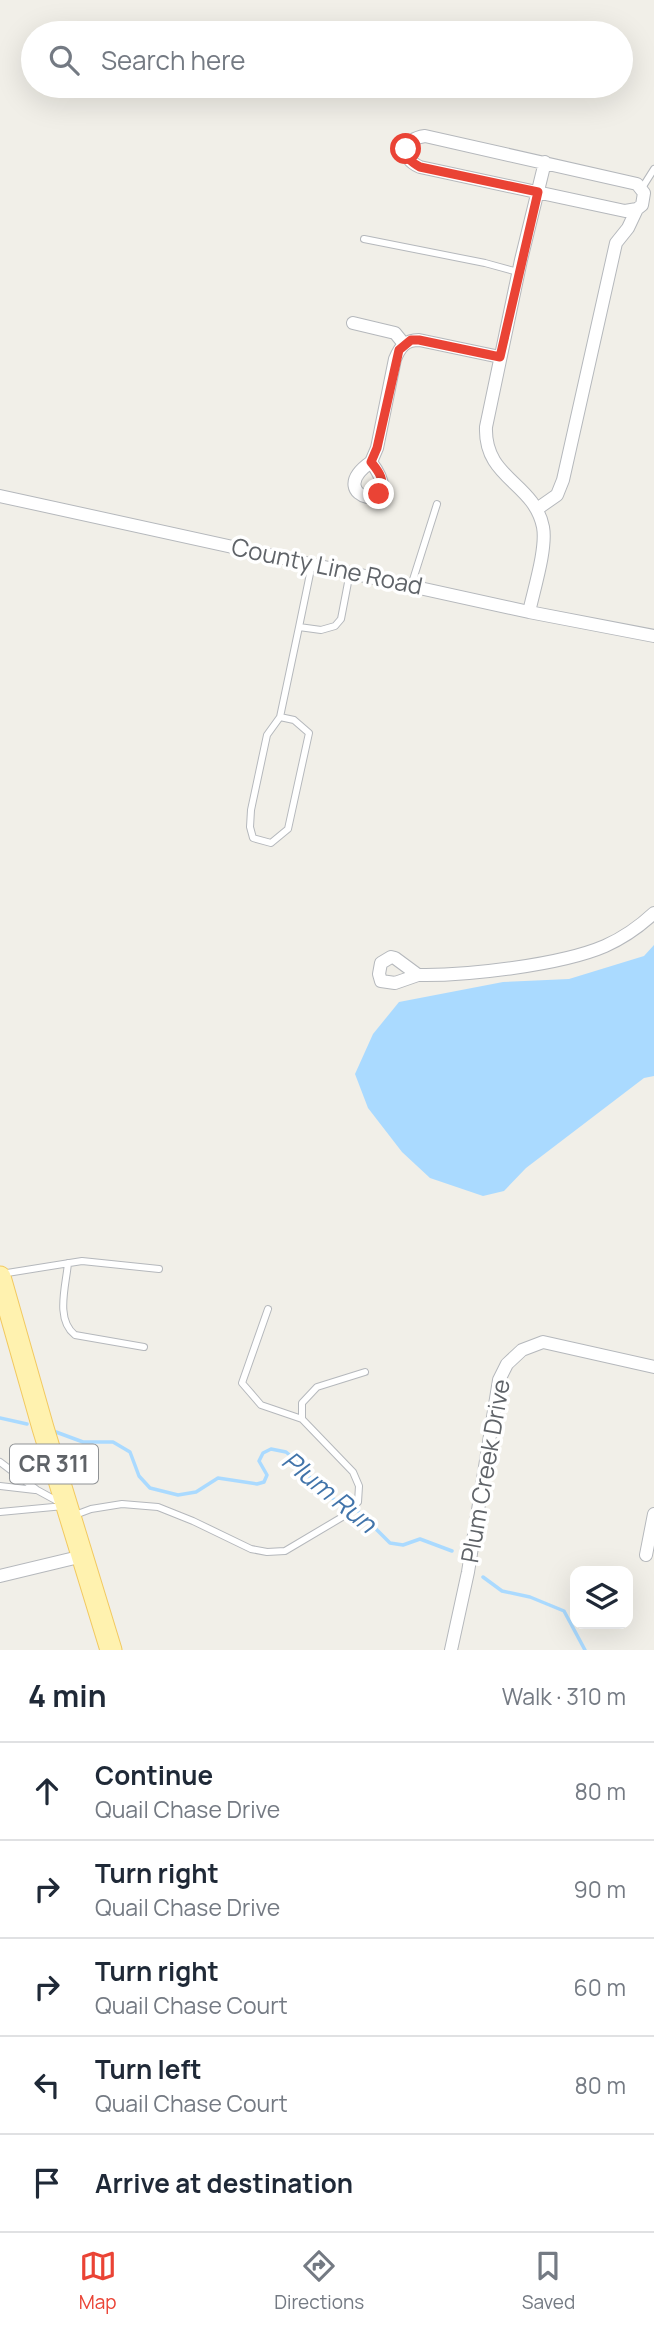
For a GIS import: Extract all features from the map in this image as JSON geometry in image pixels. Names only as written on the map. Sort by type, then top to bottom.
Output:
[{"type":"main road","name":"CR 311","points":[[0,1276],[4,1308],[111,1650]]},
{"type":"street","points":[[537,509],[557,495],[563,481],[616,243],[644,199],[642,188],[621,179],[425,136],[416,137],[409,142],[406,149],[407,157],[420,167],[625,211],[637,209]]},
{"type":"street","points":[[529,612],[544,543],[543,524],[527,495],[493,461],[485,440],[518,272],[545,162]]},
{"type":"street","points":[[353,323],[395,333],[404,344]]},
{"type":"street","points":[[371,462],[377,448],[395,359],[404,344],[411,340],[429,341],[500,357]]},
{"type":"street","name":"County Line Road","points":[[0,496],[529,612],[654,636]]},
{"type":"street","points":[[418,975],[440,976],[576,955],[604,946],[633,931],[654,913]]},
{"type":"street","name":"Plum Creek Drive","points":[[451,1650],[468,1572],[499,1380],[507,1364],[522,1350],[543,1342],[654,1367]]},
{"type":"street","points":[[646,1555],[654,1514]]},
{"type":"street","points":[[0,1576],[83,1556]]},
{"type":"lane","points":[[642,188],[654,169]]},
{"type":"lane","points":[[364,239],[518,272]]},
{"type":"lane","points":[[411,586],[437,504]]},
{"type":"lane","points":[[280,717],[294,720],[309,733],[288,829],[271,843],[253,838],[250,819],[267,735],[280,717],[312,564]]},
{"type":"lane","points":[[299,627],[321,630],[335,626],[341,619],[350,572]]},
{"type":"lane","points":[[0,1276],[82,1261],[159,1269]]},
{"type":"lane","points":[[68,1263],[63,1317],[67,1329],[75,1335],[144,1347]]},
{"type":"lane","points":[[0,1512],[68,1511],[122,1504],[159,1507],[251,1549],[267,1552],[285,1551],[344,1516],[358,1502],[359,1486],[353,1472],[302,1419],[261,1405],[242,1383],[244,1370],[268,1309]]},
{"type":"lane","points":[[302,1419],[302,1403],[317,1387],[365,1372]]},
{"type":"lane","points":[[0,1462],[68,1511]]},
{"type":"lane","points":[[0,1486],[37,1490]]},
{"type":"water","points":[[654,945],[654,1076],[644,1078],[526,1168],[504,1191],[483,1196],[430,1178],[402,1152],[368,1108],[355,1074],[373,1034],[399,1002],[503,982],[569,979],[644,956]]},
{"type":"waterway","name":"Plum Run","points":[[0,1418],[27,1424]]},
{"type":"waterway","name":"Plum Run","points":[[56,1432],[83,1442],[113,1442],[130,1452],[139,1476],[150,1488],[178,1495],[196,1492],[218,1478],[257,1484],[264,1482],[267,1475],[259,1461],[263,1453],[271,1449],[286,1452],[298,1462],[323,1494],[356,1509],[390,1543],[403,1545],[420,1539],[452,1551]]},
{"type":"waterway","name":"Plum Run","points":[[483,1577],[502,1591],[530,1597],[564,1611],[585,1650]]},
{"type":"route","points":[[379,494],[383,487],[382,480],[371,462],[377,448],[399,350],[411,340],[419,340],[500,357],[538,192],[420,167],[407,157],[406,149]]}]
